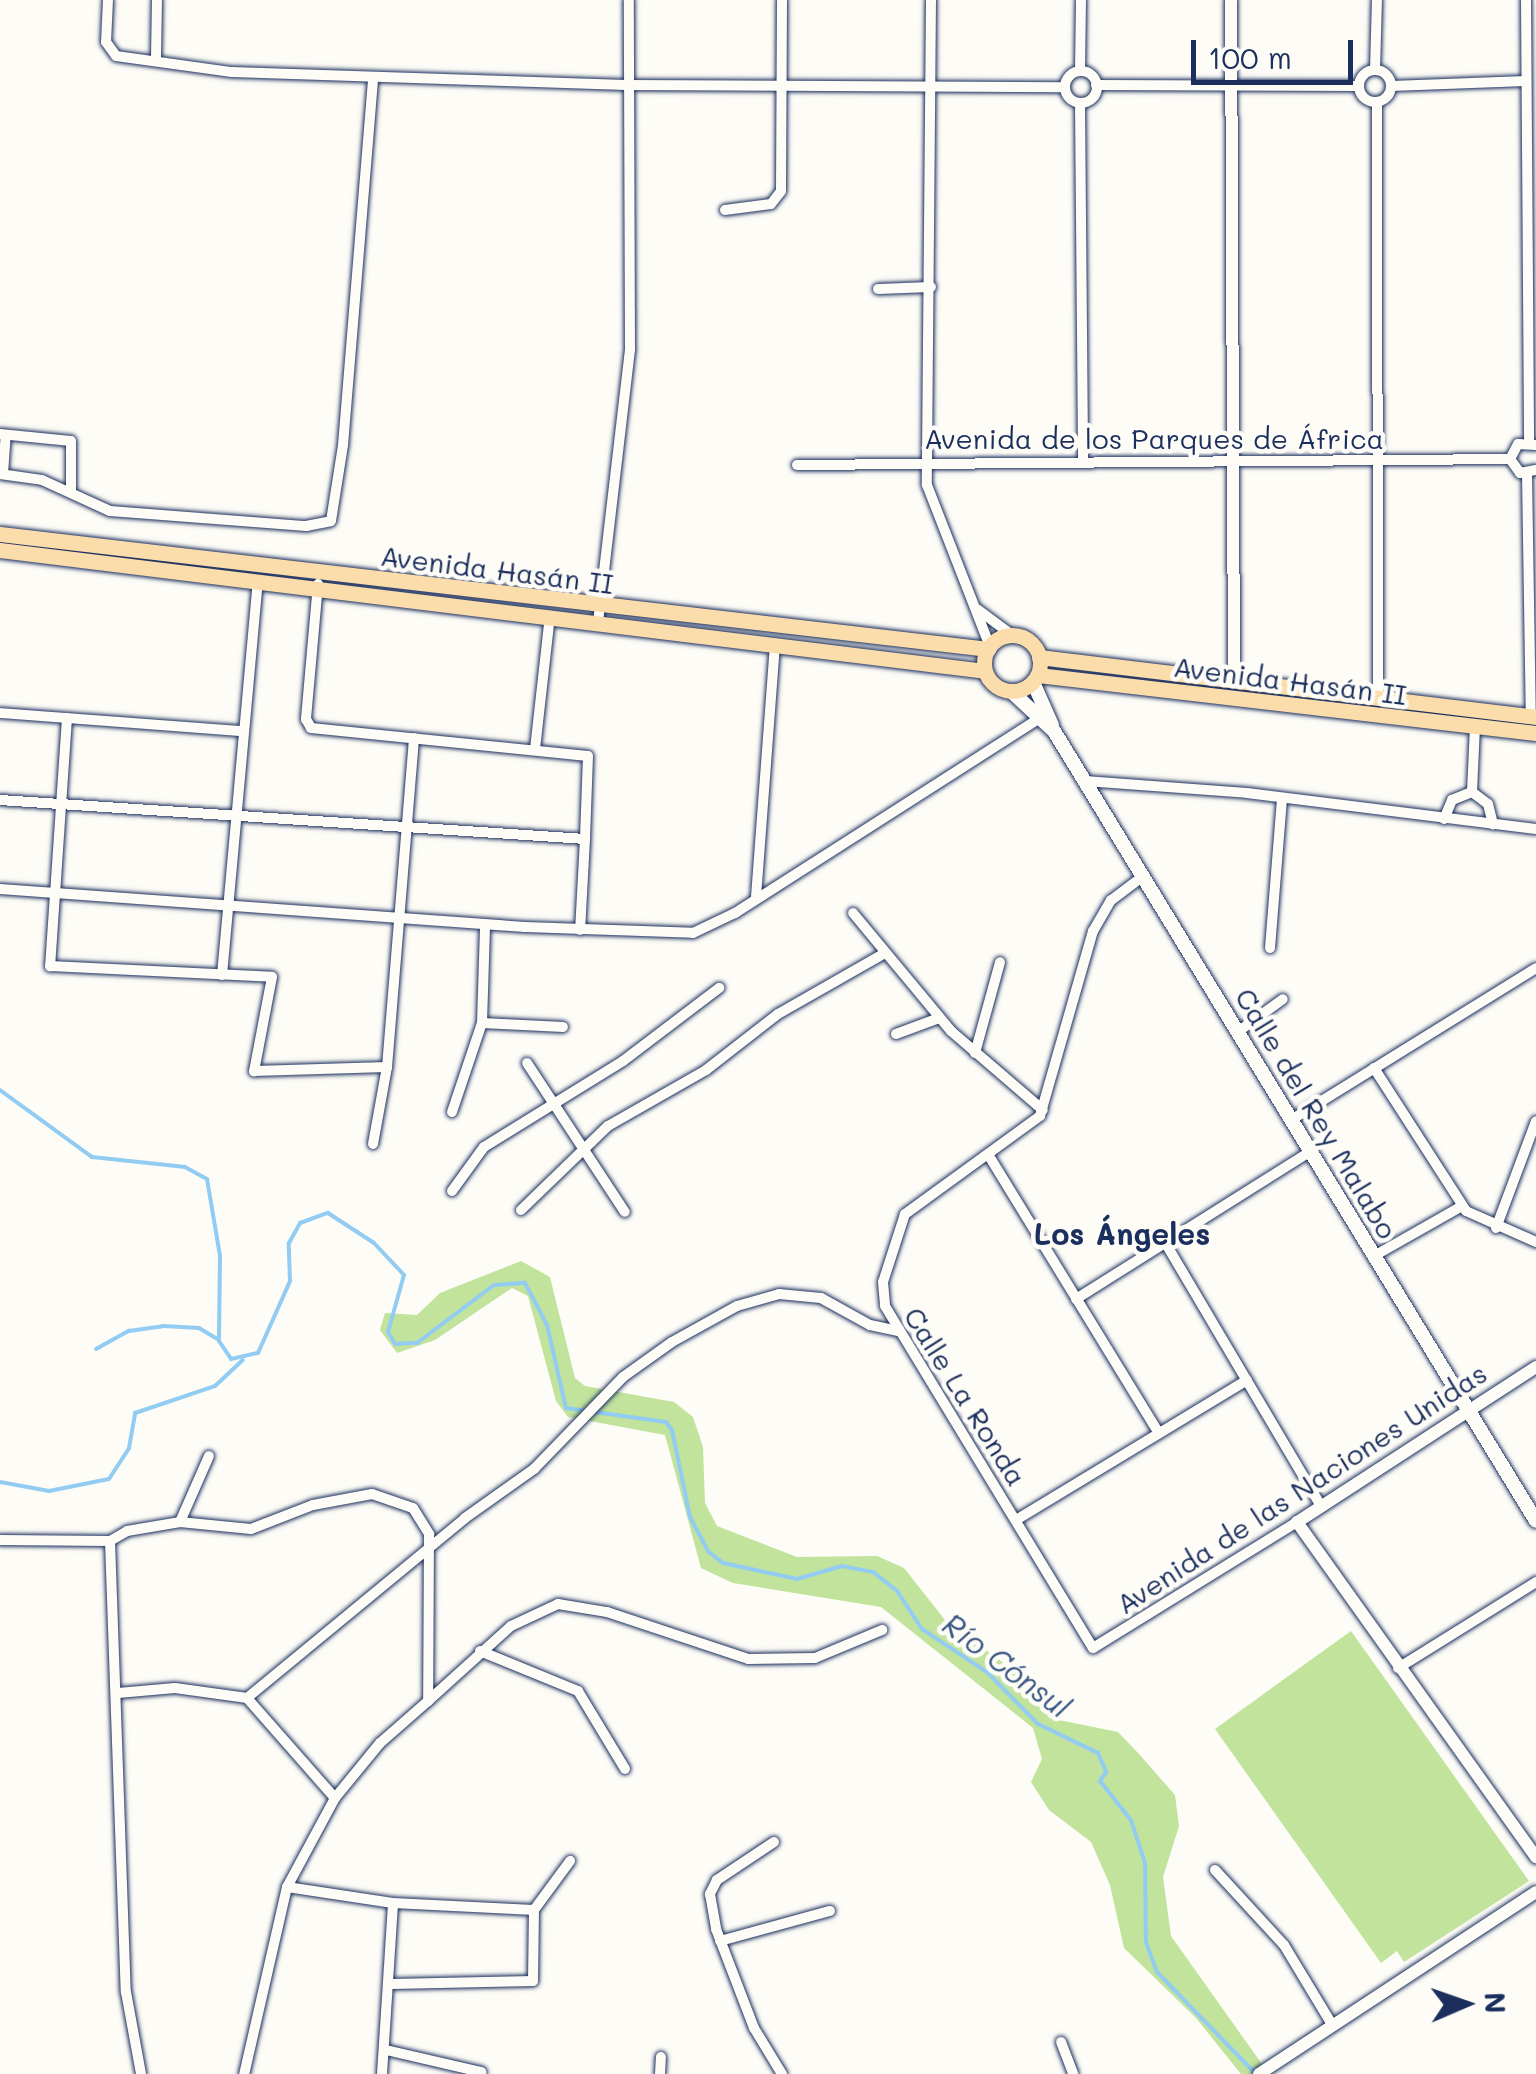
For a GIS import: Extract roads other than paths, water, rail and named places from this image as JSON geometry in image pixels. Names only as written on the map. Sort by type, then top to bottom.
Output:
[{"type":"main road","name":"Avenida Hasán II","points":[[0,534],[319,573],[775,644],[986,672]]},
{"type":"main road","name":"Avenida Hasán II","points":[[0,550],[550,616],[599,614],[989,648]]},
{"type":"main road","points":[[1012,635],[1032,644],[1040,657],[1036,678],[1012,692],[995,686],[986,672],[989,648],[1012,635]]},
{"type":"main road","name":"Avenida Hasán II","points":[[1040,657],[1533,717]]},
{"type":"main road","name":"Avenida Hasán II","points":[[1036,678],[1536,733]]},
{"type":"main road","name":"Calle del Rey Malabo","points":[[1036,678],[1054,731],[1536,1522]]},
{"type":"main road","name":"Calle del Rey Malabo","points":[[1012,692],[1054,731]]},
{"type":"street","points":[[108,0],[111,51],[220,71],[626,85],[1065,87],[1080,103],[1082,461]]},
{"type":"street","points":[[156,57],[157,0]]},
{"type":"street","points":[[599,614],[630,350],[626,85],[629,0]]},
{"type":"street","points":[[725,210],[777,200],[782,0]]},
{"type":"street","points":[[931,0],[929,495],[989,648]]},
{"type":"street","points":[[1065,87],[1080,71],[1080,0]]},
{"type":"street","points":[[1231,0],[1230,460],[1234,680]]},
{"type":"street","points":[[1377,0],[1376,70],[1391,86]]},
{"type":"street","points":[[1526,0],[1532,444],[1516,446],[1510,459],[1532,472],[1533,717]]},
{"type":"street","points":[[1080,71],[1096,86],[1360,86],[1376,70]]},
{"type":"street","points":[[71,492],[71,441],[3,434],[2,474],[71,492],[83,504],[110,510],[306,526],[330,521],[343,445],[372,78]]},
{"type":"street","points":[[1378,700],[1377,102],[1391,86],[1526,81]]},
{"type":"street","points":[[1080,103],[1094,96],[1096,86]]},
{"type":"street","points":[[1360,86],[1363,96],[1377,102]]},
{"type":"street","points":[[878,289],[931,287]]},
{"type":"street","name":"Avenida de los Parques de África","points":[[797,466],[1510,459]]},
{"type":"street","points":[[319,573],[306,719],[311,728],[588,756],[580,930]]},
{"type":"street","points":[[222,975],[241,731],[258,582]]},
{"type":"street","points":[[976,608],[1012,635]]},
{"type":"street","points":[[535,749],[550,616]]},
{"type":"street","points":[[756,897],[775,644]]},
{"type":"street","points":[[0,713],[241,731]]},
{"type":"street","points":[[67,718],[50,966],[272,977],[254,1072],[387,1067]]},
{"type":"street","points":[[0,889],[485,925],[693,933],[1040,718]]},
{"type":"street","points":[[1472,792],[1474,727]]},
{"type":"street","points":[[373,1144],[387,1067],[410,828],[414,738]]},
{"type":"street","points":[[1085,781],[1282,798],[1536,829]]},
{"type":"street","points":[[1444,818],[1452,800],[1472,792]]},
{"type":"street","points":[[1472,792],[1488,804],[1493,824]]},
{"type":"street","points":[[1270,948],[1282,798]]},
{"type":"street","points":[[0,800],[585,838]]},
{"type":"street","points":[[853,913],[939,1018],[1043,1110],[1093,931],[1112,900],[1142,876]]},
{"type":"street","points":[[452,1112],[482,1023],[485,925]]},
{"type":"street","points":[[521,1210],[583,1148],[643,1103],[706,1070],[778,1014],[883,954]]},
{"type":"street","points":[[975,1053],[1000,962]]},
{"type":"street","points":[[1291,1120],[1536,968]]},
{"type":"street","points":[[452,1190],[484,1147],[553,1104],[719,988]]},
{"type":"street","points":[[1239,1031],[1284,999]]},
{"type":"street","points":[[896,1034],[939,1018]]},
{"type":"street","points":[[482,1023],[563,1027]]},
{"type":"street","points":[[526,1064],[625,1212]]},
{"type":"street","points":[[1374,1068],[1462,1206],[1496,1228],[1536,1242]]},
{"type":"street","name":"Calle La Ronda","points":[[1043,1110],[990,1156],[901,1219],[882,1282],[887,1312],[1092,1648]]},
{"type":"street","points":[[1496,1228],[1536,1121]]},
{"type":"street","points":[[1076,1299],[1311,1151]]},
{"type":"street","points":[[990,1156],[1159,1433]]},
{"type":"street","points":[[1374,1256],[1462,1206]]},
{"type":"street","points":[[1166,1244],[1321,1506]]},
{"type":"street","points":[[247,1698],[534,1469],[566,1431],[623,1377],[737,1306],[779,1294],[821,1298],[870,1325],[898,1331]]},
{"type":"street","points":[[870,1325],[887,1312]]},
{"type":"street","name":"Avenida de las Naciones Unidas","points":[[1092,1648],[1536,1367]]},
{"type":"street","points":[[1016,1520],[1247,1380]]},
{"type":"street","points":[[180,1522],[209,1456]]},
{"type":"street","points":[[0,1540],[110,1541],[127,1531],[180,1522],[250,1530],[313,1505],[388,1495],[413,1508],[432,1549],[428,1701]]},
{"type":"street","points":[[1296,1522],[1536,1856]]},
{"type":"street","points":[[110,1541],[126,1992],[141,2074]]},
{"type":"street","points":[[1398,1668],[1536,1582]]},
{"type":"street","points":[[244,2074],[286,1887],[334,1798],[380,1743],[480,1651],[527,1615],[558,1604],[607,1612],[748,1659],[816,1658],[882,1630]]},
{"type":"street","points":[[480,1651],[578,1691],[625,1769]]},
{"type":"street","points":[[118,1692],[175,1688],[247,1698],[334,1798]]},
{"type":"street","points":[[774,1842],[712,1885],[720,1941],[754,2028],[782,2074]]},
{"type":"street","points":[[392,1984],[533,1981],[534,1910],[570,1861]]},
{"type":"street","points":[[1215,1870],[1284,1945],[1331,2023]]},
{"type":"street","points":[[286,1887],[393,1903],[534,1910]]},
{"type":"street","points":[[1259,2074],[1331,2023],[1536,1892]]},
{"type":"street","points":[[382,2074],[392,1984],[393,1903]]},
{"type":"street","points":[[720,1941],[830,1911]]},
{"type":"street","points":[[1061,2042],[1073,2074]]},
{"type":"street","points":[[386,2050],[482,2072]]},
{"type":"street","points":[[660,2074],[661,2057]]},
{"type":"waterway","name":"Río Cónsul","points":[[0,1090],[92,1157],[185,1167],[207,1179],[220,1256],[219,1341],[231,1359],[258,1353],[290,1281],[289,1243],[300,1223],[328,1213],[374,1243],[404,1275],[388,1332],[395,1344],[417,1343],[494,1285],[525,1283],[547,1325],[566,1408],[666,1422],[672,1430],[690,1517],[709,1552],[723,1563],[797,1579],[842,1566],[873,1572],[897,1591],[922,1629],[987,1672],[1038,1724],[1098,1753],[1106,1772],[1100,1781],[1131,1820],[1145,1863],[1146,1942],[1157,1972],[1256,2074]]},
{"type":"waterway","points":[[96,1349],[129,1331],[163,1326],[199,1328],[217,1339]]},
{"type":"waterway","points":[[0,1482],[49,1491],[109,1479],[129,1448],[135,1413],[215,1386],[243,1360]]},
{"type":"district","name":"Los Ángeles","points":[[1122,1233]]}]
